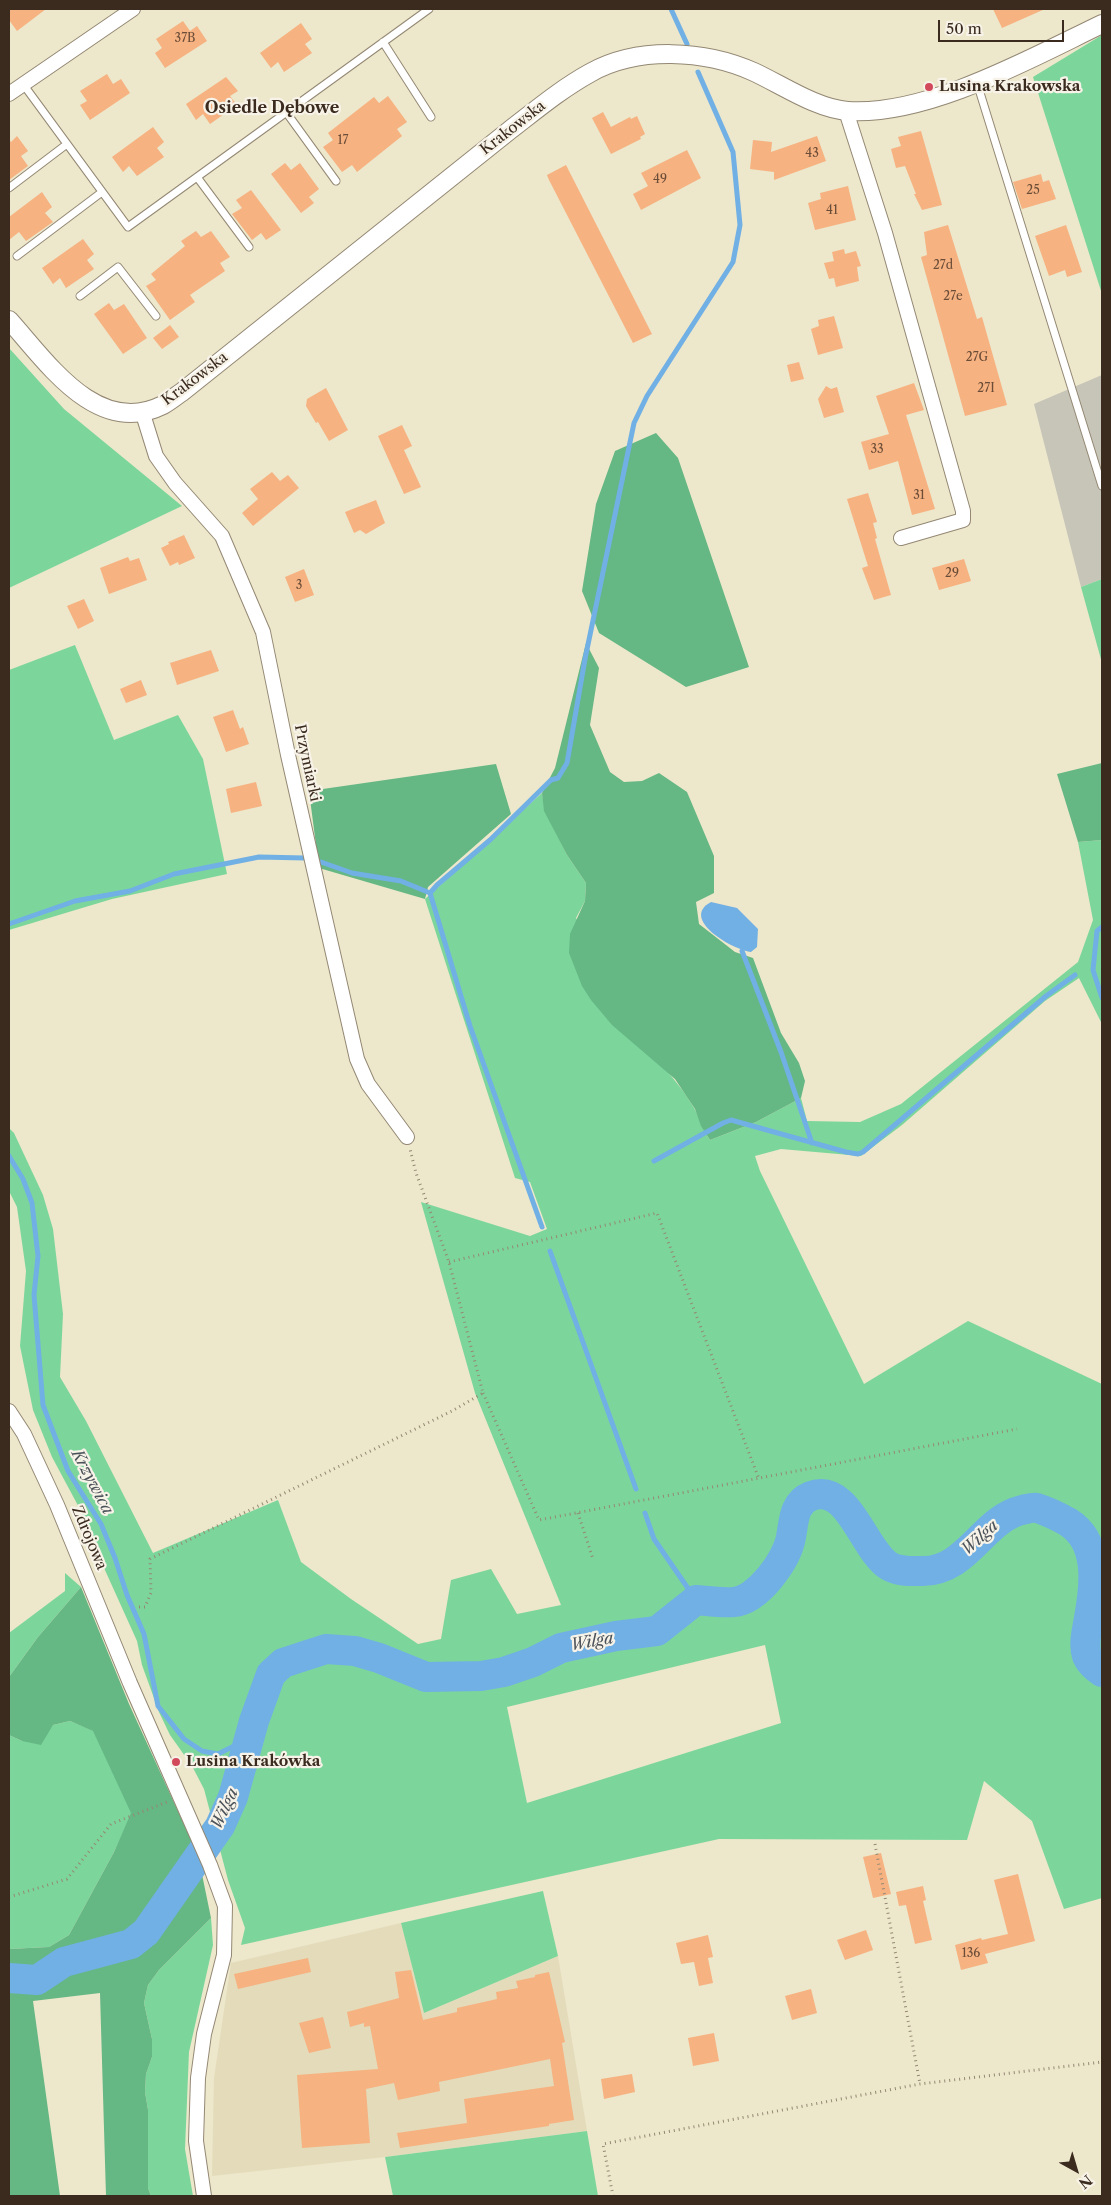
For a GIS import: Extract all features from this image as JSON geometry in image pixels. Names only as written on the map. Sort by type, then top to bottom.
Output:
[{"type":"street","points":[[9,94],[134,9]]},
{"type":"street","name":"Krakowska","points":[[9,320],[80,395],[93,404],[109,410],[142,411],[163,405],[182,392],[558,92],[591,72],[624,60],[650,55],[675,55],[723,60],[825,106],[846,111],[894,107],[921,101],[977,82],[1102,24]]},
{"type":"street","points":[[846,111],[885,233],[963,511],[963,520],[901,538]]},
{"type":"street","name":"Przymiarki","points":[[142,411],[156,456],[175,483],[222,536],[263,632],[288,754],[357,1059],[368,1084],[407,1137]]},
{"type":"street","name":"Zdrojowa","points":[[9,1411],[24,1434],[57,1505],[130,1683],[210,1865],[225,1906],[224,1955],[204,2034],[198,2078],[196,2140],[204,2196]]},
{"type":"lane","points":[[23,84],[128,227],[429,9]]},
{"type":"lane","points":[[383,42],[431,116]]},
{"type":"lane","points":[[977,82],[1102,486]]},
{"type":"lane","points":[[286,112],[336,181]]},
{"type":"lane","points":[[9,188],[67,144]]},
{"type":"lane","points":[[197,177],[249,247]]},
{"type":"lane","points":[[17,256],[102,192]]},
{"type":"lane","points":[[80,296],[118,267],[156,316]]},
{"type":"path","points":[[407,1137],[416,1173],[449,1262],[483,1393],[539,1520],[1016,1429]]},
{"type":"path","points":[[449,1262],[657,1214],[759,1479]]},
{"type":"path","points":[[139,1607],[145,1607],[150,1593],[150,1559],[452,1411],[483,1393]]},
{"type":"path","points":[[578,1513],[593,1559]]},
{"type":"path","points":[[9,1897],[67,1879],[111,1824],[181,1796]]},
{"type":"path","points":[[875,1844],[920,2084]]},
{"type":"path","points":[[613,2196],[603,2144],[920,2084],[1102,2062]]},
{"type":"shaded area","points":[[1102,375],[1102,579],[1081,587],[1034,404]]},
{"type":"shaded area","points":[[401,1923],[424,2013],[558,1956],[587,2131],[385,2157],[212,2176],[214,2078],[231,1963]]},
{"type":"green space","points":[[1102,35],[1102,294],[1033,77]]},
{"type":"green space","points":[[9,348],[64,409],[182,506],[9,588]]},
{"type":"green space","points":[[656,433],[678,458],[749,667],[686,687],[599,633],[582,591],[596,504],[615,451]]},
{"type":"green space","points":[[1102,579],[1102,663],[1081,587]]},
{"type":"green space","points":[[586,643],[599,668],[590,725],[610,772],[624,782],[642,781],[659,773],[687,792],[714,856],[714,893],[696,902],[699,924],[735,952],[753,958],[781,1033],[799,1063],[805,1081],[801,1098],[756,1122],[710,1140],[701,1126],[695,1109],[675,1079],[612,1025],[591,1000],[582,986],[569,953],[570,934],[585,901],[586,883],[567,855],[544,811],[542,793],[555,768]]},
{"type":"green space","points":[[75,645],[114,740],[178,715],[203,759],[227,874],[112,899],[9,930],[9,670]]},
{"type":"green space","points":[[1102,763],[1102,840],[1078,842],[1057,774]]},
{"type":"green space","points":[[496,764],[511,814],[428,887],[425,899],[319,868],[309,791]]},
{"type":"green space","points":[[542,793],[545,811],[567,855],[586,883],[585,901],[576,918],[664,1068],[691,1103],[710,1140],[756,1122],[801,1098],[807,1121],[860,1122],[901,1104],[1078,962],[1093,920],[1078,842],[1102,840],[1102,1024],[1079,978],[1045,1001],[902,1125],[861,1156],[781,1149],[755,1156],[760,1171],[864,1384],[968,1321],[1102,1384],[1102,1898],[1064,1909],[1032,1821],[984,1781],[967,1840],[719,1839],[241,1945],[245,1928],[228,1880],[204,1789],[192,1766],[170,1735],[159,1712],[142,1665],[137,1641],[95,1548],[82,1513],[52,1457],[33,1410],[20,1346],[26,1271],[17,1207],[9,1191],[9,1128],[14,1133],[43,1195],[53,1229],[63,1314],[60,1377],[86,1421],[153,1553],[278,1500],[301,1562],[351,1599],[418,1644],[441,1639],[451,1580],[491,1569],[517,1614],[561,1605],[475,1393],[421,1202],[530,1236],[547,1229],[530,1182],[515,1178],[425,899]],"holes":[[[765,1645],[781,1723],[527,1803],[507,1707]]]},
{"type":"green space","points":[[65,1573],[81,1587],[38,1637],[9,1677],[9,1633],[65,1591]]},
{"type":"green space","points":[[81,1587],[129,1704],[198,1855],[211,1918],[159,1970],[148,1985],[144,2003],[152,2039],[152,2057],[146,2074],[145,2092],[148,2110],[148,2188],[151,2196],[106,2196],[100,1993],[33,2001],[60,2196],[9,2196],[9,1949],[49,1947],[69,1935],[114,1852],[131,1813],[93,1731],[70,1721],[53,1725],[41,1745],[22,1741],[9,1735],[9,1677],[38,1637]]},
{"type":"green space","points":[[70,1721],[94,1731],[132,1813],[114,1852],[69,1935],[49,1947],[9,1949],[9,1735],[22,1741],[53,1725]]},
{"type":"green space","points":[[543,1891],[558,1956],[424,2013],[401,1923]]},
{"type":"green space","points":[[211,1918],[213,1945],[189,2052],[185,2149],[193,2196],[151,2196],[148,2188],[148,2110],[145,2092],[146,2074],[152,2057],[152,2039],[144,2003],[148,1985],[159,1970]]},
{"type":"green space","points":[[587,2131],[598,2196],[393,2196],[385,2157]]},
{"type":"water","points":[[711,902],[737,908],[758,929],[757,947],[751,952],[743,950],[712,933],[701,917],[703,909]]},
{"type":"building","points":[[9,9],[46,9],[17,31],[9,20]]},
{"type":"building","points":[[993,9],[1045,9],[1002,28]]},
{"type":"building","points":[[183,21],[190,31],[197,26],[207,41],[165,68],[155,53],[162,48],[156,39]]},
{"type":"building","points":[[301,23],[312,39],[305,44],[312,53],[284,72],[278,62],[271,68],[260,53]]},
{"type":"building","points":[[107,74],[113,84],[121,79],[130,93],[90,120],[80,105],[87,101],[80,91]]},
{"type":"building","points":[[226,77],[238,91],[230,96],[237,105],[210,124],[203,114],[196,120],[186,104]]},
{"type":"building","points":[[388,96],[407,122],[397,129],[402,136],[357,172],[352,165],[342,172],[323,147],[333,140],[328,133],[374,97],[379,103]]},
{"type":"building","points":[[603,112],[611,127],[630,117],[631,119],[637,116],[645,134],[640,137],[641,139],[611,154],[592,118]]},
{"type":"building","points":[[153,127],[164,142],[157,148],[164,157],[137,176],[129,166],[123,172],[112,157]]},
{"type":"building","points":[[921,131],[942,205],[922,210],[914,194],[916,194],[905,166],[896,168],[891,149],[901,146],[898,137]]},
{"type":"building","points":[[17,136],[28,151],[21,156],[28,166],[9,180],[9,139],[11,142]]},
{"type":"building","points":[[817,136],[826,161],[774,180],[774,172],[750,169],[753,140],[772,142],[771,152]]},
{"type":"building","points":[[687,150],[701,178],[641,210],[633,194],[648,186],[641,173]]},
{"type":"building","points":[[285,163],[291,170],[300,163],[319,189],[309,197],[314,203],[301,213],[271,174]]},
{"type":"building","points":[[566,165],[652,334],[633,343],[547,175]]},
{"type":"building","points":[[1041,174],[1043,182],[1049,180],[1056,199],[1022,209],[1013,182]]},
{"type":"building","points":[[848,186],[856,220],[815,230],[808,203],[821,199],[820,193]]},
{"type":"building","points":[[251,190],[281,230],[266,240],[261,233],[252,240],[232,214],[242,208],[236,200]]},
{"type":"building","points":[[42,192],[52,207],[45,213],[53,222],[26,241],[19,232],[9,240],[9,217]]},
{"type":"building","points":[[948,225],[977,319],[982,317],[1007,405],[965,416],[921,257],[927,255],[924,232]]},
{"type":"building","points":[[1066,225],[1082,272],[1067,277],[1065,270],[1049,276],[1035,236]]},
{"type":"building","points":[[196,231],[201,237],[211,231],[230,257],[220,263],[225,271],[190,295],[195,302],[170,320],[146,286],[156,280],[151,274],[185,246],[181,241]]},
{"type":"building","points":[[83,239],[94,254],[87,260],[94,269],[66,288],[60,278],[53,284],[42,268]]},
{"type":"building","points":[[844,249],[845,254],[856,251],[861,266],[857,267],[859,281],[836,287],[834,278],[829,279],[824,263],[834,261],[832,252]]},
{"type":"building","points":[[109,303],[114,310],[124,304],[147,338],[123,354],[94,314]]},
{"type":"building","points":[[834,316],[843,348],[818,355],[811,329],[819,326],[818,320]]},
{"type":"building","points":[[170,325],[179,337],[162,349],[153,338]]},
{"type":"building","points":[[799,362],[804,379],[791,382],[787,365]]},
{"type":"building","points":[[914,383],[924,410],[906,415],[935,509],[912,515],[898,461],[869,470],[861,442],[889,434],[876,396]]},
{"type":"building","points":[[826,386],[831,389],[837,387],[844,412],[824,418],[818,399]]},
{"type":"building","points":[[326,388],[348,430],[329,441],[306,406],[307,399]]},
{"type":"building","points":[[402,425],[412,446],[404,450],[421,487],[404,494],[378,436]]},
{"type":"building","points":[[272,472],[280,481],[288,475],[299,488],[253,526],[242,513],[258,499],[250,489]]},
{"type":"building","points":[[868,493],[877,522],[873,523],[877,538],[875,539],[891,595],[874,600],[862,568],[868,566],[847,499]]},
{"type":"building","points":[[376,500],[385,523],[366,534],[360,530],[354,533],[345,512]]},
{"type":"building","points":[[184,535],[195,558],[179,565],[178,562],[170,566],[161,548],[169,544],[168,542]]},
{"type":"building","points":[[128,557],[130,561],[139,558],[147,580],[109,594],[100,568]]},
{"type":"building","points":[[964,559],[971,581],[939,590],[932,568]]},
{"type":"building","points":[[304,569],[314,595],[295,602],[285,577]]},
{"type":"building","points":[[84,599],[94,621],[78,629],[67,606]]},
{"type":"building","points":[[211,650],[219,671],[177,685],[170,663]]},
{"type":"building","points":[[141,680],[147,695],[126,703],[120,689]]},
{"type":"building","points":[[233,710],[240,729],[243,727],[249,744],[226,752],[213,717]]},
{"type":"building","points":[[256,782],[262,806],[231,813],[226,789]]},
{"type":"building","points":[[881,1853],[891,1894],[873,1898],[863,1857]]},
{"type":"building","points":[[1018,1874],[1035,1941],[985,1954],[988,1963],[961,1970],[955,1945],[981,1938],[982,1940],[1008,1934],[994,1880]]},
{"type":"building","points":[[923,1886],[926,1900],[923,1901],[932,1940],[915,1944],[906,1905],[899,1906],[896,1892]]},
{"type":"building","points":[[866,1930],[873,1950],[845,1960],[837,1940]]},
{"type":"building","points":[[708,1935],[713,1957],[708,1958],[713,1983],[699,1986],[694,1962],[681,1964],[676,1943]]},
{"type":"building","points":[[308,1958],[311,1972],[238,1989],[234,1974]]},
{"type":"building","points":[[411,1970],[423,2020],[457,2012],[457,2008],[497,1999],[496,1992],[518,1988],[516,1981],[549,1972],[565,2042],[562,2043],[574,2120],[549,2124],[549,2126],[400,2148],[397,2133],[467,2123],[464,2099],[554,2086],[550,2059],[439,2082],[440,2091],[398,2100],[394,2083],[366,2089],[370,2143],[302,2148],[297,2075],[378,2069],[370,2026],[364,2027],[364,2023],[350,2027],[347,2012],[399,1998],[395,1972]]},
{"type":"building","points":[[811,1989],[817,2013],[792,2020],[785,1996]]},
{"type":"building","points":[[323,2017],[331,2048],[309,2053],[299,2023]]},
{"type":"building","points":[[714,2033],[719,2061],[693,2066],[688,2038]]},
{"type":"building","points":[[632,2074],[635,2092],[604,2099],[601,2079]]},
{"type":"waterway","points":[[671,9],[687,44]]},
{"type":"waterway","points":[[430,893],[490,840],[551,780],[558,778],[567,763],[585,659],[634,423],[647,396],[733,262],[740,225],[733,152],[698,72]]},
{"type":"waterway","points":[[9,924],[75,901],[130,891],[174,874],[259,857],[305,858]]},
{"type":"waterway","points":[[321,862],[352,873],[401,881],[430,893],[470,1026],[542,1227]]},
{"type":"waterway","points":[[1102,927],[1097,931],[1093,970],[1102,998]]},
{"type":"waterway","points":[[742,951],[781,1052],[812,1143]]},
{"type":"waterway","points":[[654,1161],[731,1120],[846,1152],[858,1154],[863,1152],[1046,996],[1075,975]]},
{"type":"waterway","name":"Krzywica","points":[[9,1156],[23,1179],[32,1203],[38,1256],[34,1295],[43,1405],[68,1471],[101,1524],[115,1558],[127,1595],[144,1634],[158,1706],[184,1739],[202,1751],[218,1754],[240,1743],[250,1741]]},
{"type":"waterway","points":[[550,1251],[636,1489]]},
{"type":"waterway","name":"Wilga","points":[[9,1978],[37,1980],[64,1962],[131,1944],[146,1932],[220,1826],[233,1797],[254,1721],[271,1674],[283,1663],[326,1649],[355,1651],[379,1658],[426,1677],[481,1676],[504,1672],[533,1662],[561,1648],[616,1636],[657,1631],[696,1600],[734,1602],[743,1600],[762,1587],[784,1557],[798,1508],[805,1499],[811,1496],[824,1494],[836,1499],[846,1508],[880,1558],[889,1566],[906,1571],[938,1569],[951,1563],[963,1555],[996,1523],[1008,1515],[1022,1510],[1037,1508],[1068,1522],[1086,1541],[1093,1565],[1093,1592],[1085,1647],[1090,1661],[1102,1672]]},
{"type":"waterway","points":[[645,1513],[654,1539],[696,1600]]},
{"type":"place","name":"Lusina Krakowska","points":[[929,87]]},
{"type":"place","name":"Lusina Krakówka","points":[[176,1762]]},
{"type":"district","name":"Osiedle Dębowe","points":[[272,108]]}]
